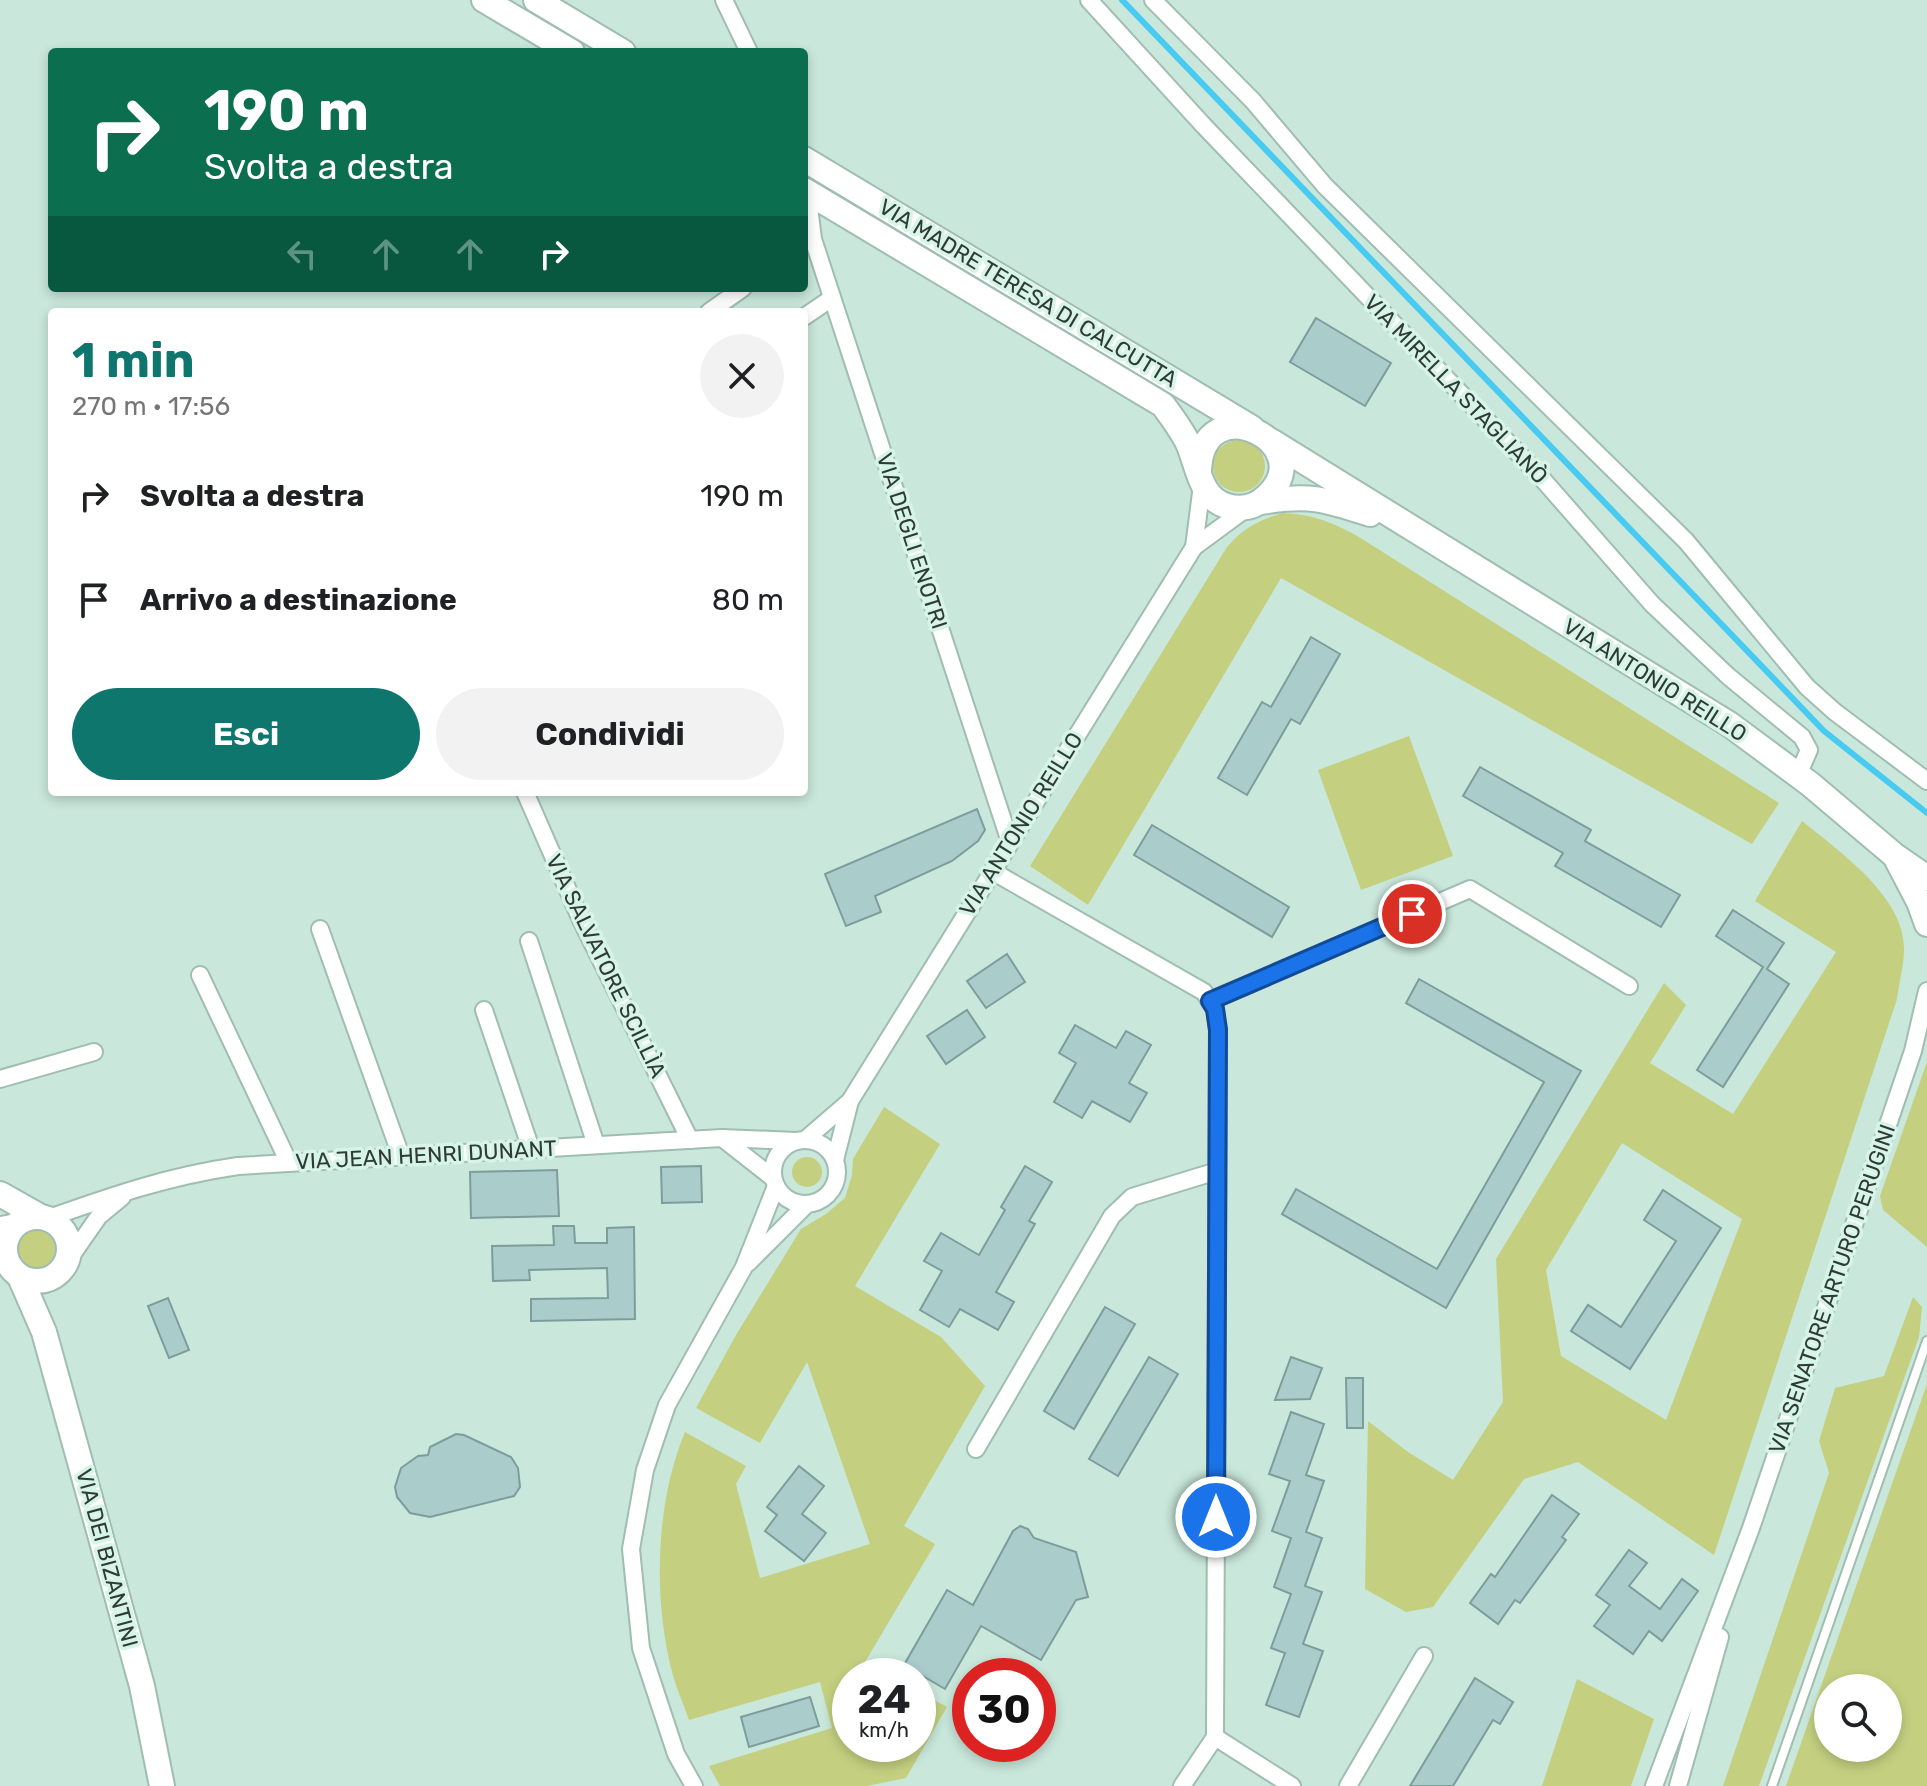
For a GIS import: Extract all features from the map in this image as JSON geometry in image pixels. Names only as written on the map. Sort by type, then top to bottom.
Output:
[{"type":"main road","points":[[484,0],[565,48]]},
{"type":"main road","points":[[536,0],[616,48]]},
{"type":"main road","name":"VIA MADRE TERESA DI CALCUTTA","points":[[808,161],[1261,434]]},
{"type":"main road","name":"VIA MADRE TERESA DI CALCUTTA","points":[[808,192],[1163,405],[1183,434],[1201,478]]},
{"type":"main road","points":[[1238,426],[1261,434],[1278,453],[1278,480],[1271,492],[1255,504],[1235,508],[1222,504],[1211,496],[1201,478],[1199,458],[1204,446],[1213,435],[1225,428],[1238,426]]},
{"type":"main road","name":"VIA ANTONIO REILLO","points":[[1261,434],[1729,724],[1927,878]]},
{"type":"main road","name":"VIA ANTONIO REILLO","points":[[1255,504],[1297,496],[1324,499],[1403,524]]},
{"type":"main road","name":"VIA ANTONIO REILLO","points":[[1894,855],[1927,924]]},
{"type":"main road","points":[[0,1194],[14,1236],[42,1281],[64,1267],[69,1241],[58,1224],[14,1236]]},
{"type":"main road","name":"VIA DEI BIZANTINI","points":[[14,1236],[44,1332],[142,1686],[162,1786]]},
{"type":"main road","name":"VIA DEI BIZANTINI","points":[[44,1332],[49,1305],[64,1267]]},
{"type":"street","points":[[724,0],[747,48]]},
{"type":"street","name":"VIA MIRELLA STAGLIANÒ","points":[[1089,0],[1204,126],[1538,474],[1652,604],[1728,676],[1802,737],[1809,750],[1798,775]]},
{"type":"street","points":[[1153,0],[1253,101],[1325,186],[1686,541],[1807,687],[1835,712],[1927,781]]},
{"type":"street","name":"VIA DEGLI ENOTRI","points":[[809,242],[832,298],[1010,842]]},
{"type":"street","points":[[715,308],[737,292]]},
{"type":"street","points":[[808,314],[832,298]]},
{"type":"street","name":"VIA ANTONIO REILLO","points":[[1194,547],[1201,478]]},
{"type":"street","name":"VIA ANTONIO REILLO","points":[[835,1160],[850,1101],[1194,547],[1255,504]]},
{"type":"street","name":"VIA SALVATORE SCILLÌA","points":[[527,796],[581,920],[690,1140]]},
{"type":"street","points":[[992,871],[1204,992],[1215,1009],[1218,1030],[1215,1737],[1182,1786]]},
{"type":"street","points":[[1210,1001],[1470,889],[1629,986]]},
{"type":"street","points":[[320,929],[401,1156]]},
{"type":"street","points":[[529,941],[596,1145]]},
{"type":"street","points":[[200,975],[289,1163]]},
{"type":"street","name":"VIA SENATORE ARTURO PERUGINI","points":[[1654,1786],[1751,1528],[1913,1051],[1927,991]]},
{"type":"street","points":[[484,1010],[531,1149]]},
{"type":"street","name":"VIA SENATORE ARTURO PERUGINI","points":[[1913,1051],[1927,1036]]},
{"type":"street","points":[[0,1079],[94,1052]]},
{"type":"street","name":"VIA ANTONIO REILLO","points":[[801,1140],[850,1101]]},
{"type":"street","points":[[694,1786],[676,1754],[641,1648],[631,1549],[645,1470],[667,1405],[744,1267],[774,1182],[777,1155],[785,1146],[801,1140],[823,1145],[835,1160],[837,1180],[817,1202],[807,1204],[789,1200],[774,1182],[722,1138]]},
{"type":"street","name":"VIA JEAN HENRI DUNANT","points":[[14,1236],[132,1188],[201,1171],[289,1163],[722,1138],[801,1140]]},
{"type":"street","points":[[976,1449],[1112,1216],[1132,1197],[1217,1171]]},
{"type":"street","name":"VIA JEAN HENRI DUNANT","points":[[64,1267],[99,1216],[132,1188]]},
{"type":"street","points":[[744,1267],[807,1204]]},
{"type":"street","name":"VIA SENATORE ARTURO PERUGINI","points":[[1678,1786],[1751,1528]]},
{"type":"street","points":[[1348,1786],[1424,1656]]},
{"type":"street","points":[[1215,1737],[1292,1786]]},
{"type":"lane","points":[[1772,1786],[1927,1341]]},
{"type":"green space","points":[[1239,440],[1258,447],[1265,466],[1258,485],[1239,492],[1220,485],[1213,466],[1220,447]]},
{"type":"green space","points":[[1283,513],[1323,520],[1359,537],[1779,803],[1752,844],[1281,578],[1088,905],[1030,866],[1227,547],[1252,526]]},
{"type":"green space","points":[[1409,736],[1453,856],[1361,890],[1318,770]]},
{"type":"green space","points":[[1802,821],[1851,861],[1882,894],[1894,911],[1901,930],[1904,955],[1897,999],[1714,1555],[1578,1462],[1524,1479],[1433,1607],[1406,1612],[1365,1589],[1368,1421],[1408,1452],[1453,1480],[1503,1402],[1496,1259],[1664,983],[1686,1005],[1650,1063],[1733,1114],[1836,952],[1755,901]],"holes":[[[1622,1143],[1742,1219],[1666,1420],[1561,1356],[1546,1270]]]},
{"type":"green space","points":[[1927,1062],[1927,1247],[1883,1210],[1880,1196]]},
{"type":"green space","points":[[884,1107],[940,1144],[855,1286],[941,1337],[985,1386],[904,1526],[935,1544],[867,1658],[832,1658],[832,1728],[820,1682],[689,1720],[665,1640],[660,1579],[660,1548],[668,1488],[685,1432],[746,1466],[736,1484],[760,1578],[870,1544],[807,1362],[760,1443],[696,1408],[736,1335],[801,1229],[845,1198],[853,1159]]},
{"type":"green space","points":[[807,1157],[818,1161],[822,1172],[818,1183],[807,1187],[796,1183],[792,1172],[796,1161]]},
{"type":"green space","points":[[40,1226],[57,1232],[63,1249],[57,1266],[40,1272],[23,1266],[17,1249],[23,1232]]},
{"type":"green space","points":[[1913,1297],[1922,1307],[1919,1337],[1759,1786],[1723,1786],[1829,1473],[1819,1441],[1835,1388],[1884,1376]]},
{"type":"green space","points":[[1927,1384],[1927,1786],[1786,1786],[1814,1706],[1814,1762],[1902,1762],[1902,1674],[1825,1674]]},
{"type":"green space","points":[[1577,1679],[1654,1719],[1631,1786],[1542,1786]]},
{"type":"green space","points":[[936,1701],[947,1707],[936,1726]]},
{"type":"green space","points":[[832,1728],[832,1762],[915,1762],[906,1778],[867,1786],[720,1786],[709,1766]]},
{"type":"building","points":[[1316,318],[1391,363],[1365,406],[1290,362]]},
{"type":"building","points":[[1311,637],[1340,654],[1300,724],[1291,719],[1247,795],[1218,778],[1262,702],[1271,707]]},
{"type":"building","points":[[1480,767],[1591,830],[1585,841],[1680,895],[1661,927],[1555,866],[1563,853],[1463,796]]},
{"type":"building","points":[[977,809],[985,830],[978,841],[952,861],[875,896],[881,912],[846,926],[825,874]]},
{"type":"building","points":[[1152,825],[1289,907],[1272,937],[1134,855]]},
{"type":"building","points":[[1733,910],[1784,943],[1767,969],[1789,984],[1723,1087],[1697,1070],[1763,967],[1716,936]]},
{"type":"building","points":[[1007,954],[1025,982],[986,1008],[967,981]]},
{"type":"building","points":[[1419,979],[1581,1071],[1446,1308],[1282,1214],[1296,1189],[1437,1269],[1544,1082],[1406,1003]]},
{"type":"building","points":[[967,1010],[985,1037],[946,1064],[927,1036]]},
{"type":"building","points":[[1075,1025],[1116,1048],[1126,1031],[1151,1045],[1129,1083],[1147,1093],[1130,1122],[1092,1101],[1082,1118],[1054,1102],[1076,1063],[1059,1053]]},
{"type":"building","points":[[701,1166],[702,1202],[662,1203],[661,1167]]},
{"type":"building","points":[[1025,1166],[1052,1182],[1029,1221],[1035,1224],[996,1292],[1014,1302],[998,1330],[960,1309],[949,1327],[920,1310],[942,1271],[924,1261],[941,1233],[979,1255],[1005,1210],[1001,1207]]},
{"type":"building","points":[[557,1170],[559,1216],[471,1218],[470,1172]]},
{"type":"building","points":[[1663,1190],[1721,1228],[1630,1369],[1571,1331],[1588,1305],[1621,1327],[1676,1241],[1644,1220]]},
{"type":"building","points":[[553,1226],[574,1226],[575,1243],[607,1243],[607,1228],[634,1227],[635,1319],[531,1321],[531,1299],[608,1298],[607,1268],[529,1270],[530,1280],[493,1281],[492,1246],[554,1245]]},
{"type":"building","points":[[168,1298],[189,1350],[169,1358],[148,1306]]},
{"type":"building","points":[[1105,1307],[1135,1324],[1074,1429],[1044,1411]]},
{"type":"building","points":[[1149,1357],[1178,1374],[1118,1476],[1089,1459]]},
{"type":"building","points":[[1291,1357],[1322,1368],[1310,1399],[1275,1400]]},
{"type":"building","points":[[1346,1378],[1363,1378],[1363,1428],[1347,1428]]},
{"type":"building","points":[[1291,1412],[1324,1424],[1306,1475],[1324,1481],[1306,1532],[1322,1538],[1305,1586],[1322,1592],[1303,1644],[1323,1651],[1299,1717],[1266,1705],[1285,1653],[1271,1648],[1291,1594],[1274,1587],[1291,1538],[1272,1531],[1290,1481],[1269,1474]]},
{"type":"building","points":[[456,1434],[511,1457],[518,1468],[520,1487],[514,1496],[430,1517],[410,1513],[397,1497],[395,1487],[401,1468],[418,1456],[428,1455],[430,1447]]},
{"type":"building","points":[[799,1466],[824,1486],[802,1514],[826,1533],[804,1561],[765,1531],[777,1515],[767,1507]]},
{"type":"building","points":[[1552,1495],[1579,1514],[1562,1537],[1566,1540],[1520,1603],[1515,1600],[1498,1624],[1470,1603],[1491,1574],[1495,1577]]},
{"type":"building","points":[[1020,1526],[1028,1529],[1034,1538],[1076,1552],[1088,1597],[1076,1600],[1042,1658],[981,1626],[963,1658],[952,1658],[952,1677],[945,1689],[936,1684],[936,1658],[908,1658],[947,1590],[973,1605],[1013,1531]]},
{"type":"building","points":[[1629,1550],[1647,1563],[1629,1586],[1660,1609],[1682,1579],[1698,1591],[1662,1641],[1649,1631],[1633,1654],[1594,1626],[1610,1605],[1596,1595]]},
{"type":"building","points":[[1475,1678],[1513,1702],[1500,1724],[1493,1720],[1453,1786],[1410,1786]]},
{"type":"building","points":[[810,1697],[819,1726],[749,1747],[741,1717]]},
{"type":"waterway","points":[[1122,0],[1824,731],[1927,813]]},
{"type":"route","points":[[1216,1517],[1218,1030],[1215,1009],[1210,1001],[1412,914]]}]
